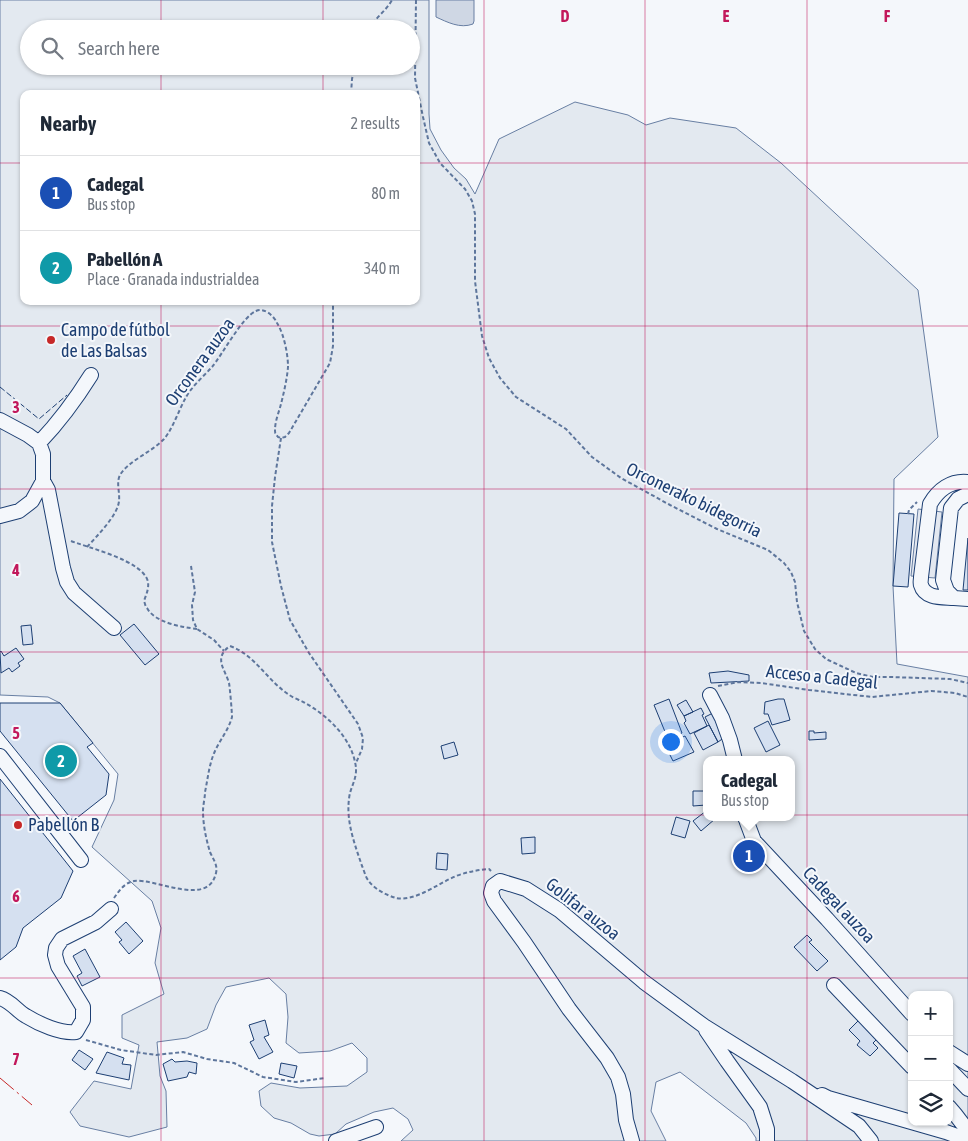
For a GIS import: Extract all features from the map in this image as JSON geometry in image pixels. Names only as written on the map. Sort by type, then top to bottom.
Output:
[{"type":"street","points":[[39,443],[77,398],[91,375]]},
{"type":"street","points":[[0,420],[39,443],[43,454],[43,481],[48,490],[67,582],[74,593],[114,628]]},
{"type":"street","points":[[0,516],[19,511],[32,500],[43,481]]},
{"type":"street","points":[[961,598],[932,597],[921,586],[921,577],[930,504],[935,495],[953,483],[968,482]]},
{"type":"street","points":[[961,598],[947,591],[943,580],[951,508],[958,499],[968,494]]},
{"type":"street","points":[[710,695],[722,718],[734,756]]},
{"type":"street","points":[[0,756],[81,860]]},
{"type":"street","name":"Cadegal auzoa","points":[[746,821],[754,842],[827,919],[908,1010]]},
{"type":"street","points":[[500,881],[493,886],[491,893],[494,901],[569,1009],[607,1058],[618,1077],[632,1141]]},
{"type":"street","name":"Golifar auzoa","points":[[500,881],[526,889],[559,910],[644,982],[704,1026],[792,1081]]},
{"type":"street","points":[[0,998],[6,1000],[27,1017],[53,1029],[69,1033],[76,1032],[83,1020],[83,1007],[58,966],[55,955],[56,948],[62,939],[96,922],[111,909]]},
{"type":"street","points":[[834,985],[908,1063]]},
{"type":"street","points":[[704,1026],[760,1107],[767,1129],[768,1141]]},
{"type":"street","points":[[953,1055],[968,1064]]},
{"type":"street","points":[[953,1073],[968,1089]]},
{"type":"street","points":[[792,1081],[828,1098],[968,1140]]},
{"type":"street","points":[[792,1081],[859,1126],[871,1141]]},
{"type":"street","points":[[953,1112],[965,1128],[968,1140]]},
{"type":"street","points":[[336,1141],[376,1127]]},
{"type":"path","points":[[376,20],[388,8],[392,0]]},
{"type":"path","name":"Orconerako bidegorria","points":[[416,0],[416,20]]},
{"type":"path","points":[[351,90],[353,75]]},
{"type":"path","name":"Orconerako bidegorria","points":[[416,75],[418,90]]},
{"type":"path","name":"Orconerako bidegorria","points":[[420,104],[429,143],[440,163],[465,189],[472,201],[475,214],[475,281],[482,336],[488,358],[500,378],[516,397],[566,429],[592,457],[620,478],[717,529],[768,550],[784,563],[791,572],[795,582],[804,631],[815,649],[826,659],[856,673],[873,677],[950,679],[968,683]]},
{"type":"path","points":[[333,305],[333,346],[330,363],[289,433],[281,438],[272,506],[272,542],[290,620],[309,653],[358,724],[363,738],[362,749],[356,763]]},
{"type":"path","name":"Orconera auzoa","points":[[87,547],[111,520],[119,502],[119,477],[125,468],[154,449],[165,438],[186,397],[213,365],[248,317],[255,311],[268,312],[273,317],[278,324],[287,352],[288,366],[275,430],[275,433],[281,438]]},
{"type":"path","points":[[57,535],[87,547],[114,554],[126,561],[144,574],[148,581],[148,592],[144,601],[147,609],[153,615],[179,626],[197,629],[214,640],[224,650]]},
{"type":"path","points":[[192,566],[195,592],[192,605],[193,620],[197,629]]},
{"type":"path","points":[[111,909],[111,902],[121,887],[132,881],[148,881],[195,891],[206,888],[213,881],[216,873],[216,864],[210,852],[204,829],[203,810],[214,753],[232,716],[229,683],[221,666],[224,650],[230,646],[238,649],[254,661],[288,694],[306,703],[331,722],[348,744],[356,763],[356,780],[349,797],[348,817],[353,839],[368,879],[381,892],[398,898],[413,897],[472,870],[489,870],[500,881]]},
{"type":"path","name":"Acceso a Cadegal","points":[[710,695],[708,691],[716,686],[738,682],[761,683],[872,697],[931,691],[955,693],[968,698]]},
{"type":"path","points":[[76,1032],[88,1041],[121,1050],[156,1055],[183,1052],[207,1059],[234,1063],[263,1077],[296,1082],[325,1078]]},
{"type":"shaded area","points":[[0,0],[429,0],[430,129],[441,150],[454,168],[466,179],[475,194],[499,139],[575,102],[628,115],[646,125],[670,118],[736,128],[781,163],[918,290],[938,437],[894,479],[893,586],[897,664],[968,677],[968,1141],[756,1141],[746,1123],[680,1072],[656,1082],[651,1111],[666,1141],[401,1141],[413,1130],[408,1119],[393,1108],[374,1112],[346,1124],[335,1134],[319,1136],[310,1134],[291,1123],[274,1118],[261,1106],[259,1091],[271,1083],[300,1088],[347,1086],[367,1072],[367,1058],[352,1043],[330,1051],[299,1053],[286,1043],[288,1017],[286,994],[269,978],[226,987],[216,1005],[207,1029],[187,1038],[157,1042],[160,1076],[166,1091],[167,1127],[129,1137],[80,1126],[70,1112],[94,1081],[131,1089],[139,1045],[122,1038],[122,1015],[164,994],[155,963],[161,928],[152,901],[92,847],[114,800],[118,774],[60,703],[48,697],[0,695]]},
{"type":"shaded area","points":[[436,0],[474,0],[473,24],[463,26],[449,23],[436,17]]},
{"type":"shaded area","points":[[918,509],[942,512],[935,578],[911,576]]},
{"type":"building","points":[[899,513],[914,514],[908,587],[893,586]]},
{"type":"building","points":[[968,538],[968,590],[963,590]]},
{"type":"building","points":[[134,624],[159,654],[145,665],[120,635]]},
{"type":"building","points":[[31,625],[33,644],[23,645],[21,626]]},
{"type":"building","points":[[16,648],[24,659],[18,663],[20,666],[12,672],[9,668],[1,673],[0,652],[4,656]]},
{"type":"building","points":[[728,671],[749,675],[749,681],[711,683],[709,673]]},
{"type":"building","points":[[669,699],[682,733],[668,739],[654,705]]},
{"type":"building","points":[[784,699],[790,720],[772,725],[768,714],[764,714],[765,702]]},
{"type":"building","points":[[686,700],[693,712],[684,716],[677,705]]},
{"type":"building","points":[[0,703],[60,703],[93,743],[87,747],[109,774],[106,795],[73,821],[0,731]]},
{"type":"building","points":[[701,708],[707,726],[690,734],[684,723],[686,721],[684,716]]},
{"type":"building","points":[[713,713],[725,737],[718,742],[705,717]]},
{"type":"building","points":[[768,721],[780,745],[766,752],[754,728]]},
{"type":"building","points":[[709,725],[718,742],[703,750],[694,733]]},
{"type":"building","points":[[809,731],[814,731],[814,733],[826,732],[826,739],[809,740]]},
{"type":"building","points":[[685,736],[694,752],[673,761],[665,745]]},
{"type":"building","points":[[454,742],[458,755],[444,759],[441,746]]},
{"type":"building","name":"Pabellón B","points":[[0,779],[73,871],[61,898],[23,928],[16,947],[0,960]]},
{"type":"building","points":[[693,791],[703,791],[703,805],[693,806]]},
{"type":"building","points":[[703,813],[703,821],[713,821],[701,831],[693,821]]},
{"type":"building","points":[[676,817],[690,821],[685,838],[671,834]]},
{"type":"building","points":[[535,837],[535,853],[522,854],[521,838]]},
{"type":"building","points":[[437,853],[448,854],[447,870],[436,869]]},
{"type":"building","points":[[126,922],[143,941],[129,954],[119,942],[122,940],[115,932]]},
{"type":"building","points":[[807,935],[812,940],[809,942],[828,961],[817,971],[794,947]]},
{"type":"building","points":[[85,949],[100,977],[82,986],[77,976],[82,973],[73,956]]},
{"type":"building","points":[[265,1020],[269,1035],[264,1037],[273,1052],[259,1059],[250,1042],[254,1040],[249,1025]]},
{"type":"building","points":[[858,1021],[877,1039],[873,1043],[878,1048],[870,1056],[857,1045],[860,1041],[849,1030]]},
{"type":"building","points":[[79,1050],[93,1059],[85,1070],[72,1060]]},
{"type":"building","points":[[107,1052],[124,1058],[122,1064],[131,1065],[129,1080],[96,1073]]},
{"type":"building","points":[[172,1059],[175,1062],[187,1061],[197,1063],[196,1074],[189,1072],[187,1077],[168,1081],[163,1064]]},
{"type":"building","points":[[281,1063],[297,1066],[294,1078],[279,1074]]},
{"type":"fence","points":[[0,387],[39,419],[67,395]]},
{"type":"power","points":[[0,1078],[32,1105]]},
{"type":"place","name":"Campo de fútbol de Las Balsas","points":[[51,340]]},
{"type":"place","name":"Pabellón A","points":[[61,761]]},
{"type":"place","name":"Pabellón B","points":[[18,825]]},
{"type":"place","name":"Cadegal","points":[[749,856]]}]
